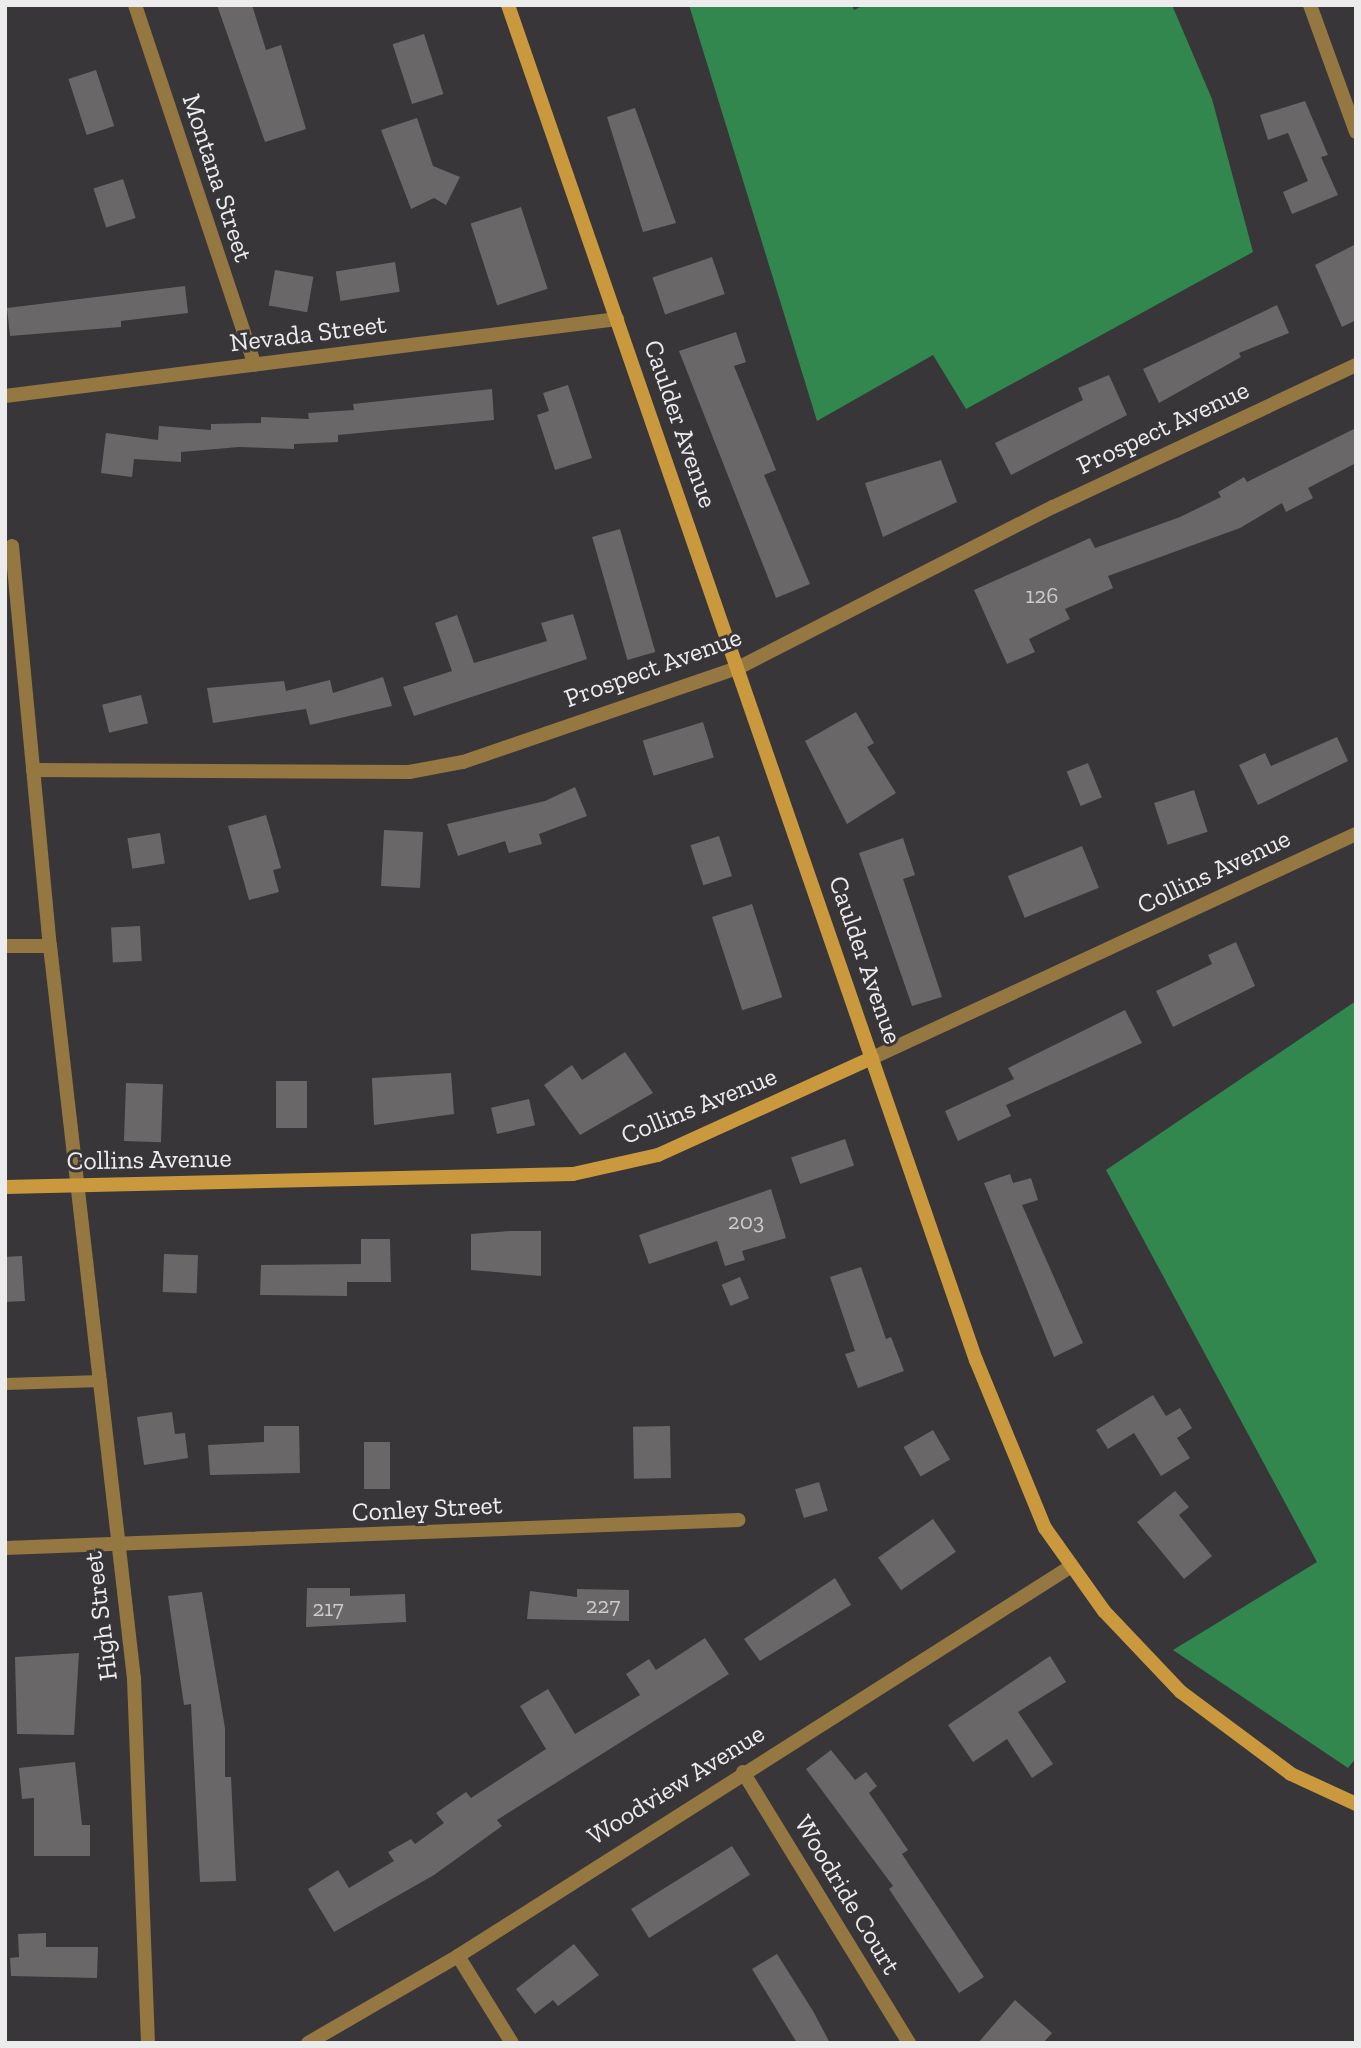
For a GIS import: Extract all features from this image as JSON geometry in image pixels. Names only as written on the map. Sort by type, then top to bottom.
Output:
[{"type":"street","name":"Montana Street","points":[[135,5],[255,366]]},
{"type":"street","name":"Caulder Avenue","points":[[509,5],[1007,1445],[1045,1528],[1070,1567],[1141,1653],[1181,1692],[1291,1774],[1356,1804]]},
{"type":"street","points":[[1310,5],[1356,132]]},
{"type":"street","name":"Nevada Street","points":[[5,396],[617,319]]},
{"type":"street","name":"Prospect Avenue","points":[[33,770],[436,768],[738,668],[1053,507],[1356,365]]},
{"type":"street","name":"High Street","points":[[12,546],[10,607],[33,770],[50,946],[80,1186],[135,1706],[148,2043]]},
{"type":"street","name":"Collins Avenue","points":[[5,1187],[573,1174],[658,1155],[1356,834]]},
{"type":"street","points":[[5,946],[50,946]]},
{"type":"street","name":"Conley Street","points":[[5,1548],[738,1520]]},
{"type":"street","name":"Woodview Avenue","points":[[308,2043],[458,1956],[743,1772],[1070,1567]]},
{"type":"street","name":"Woodride Court","points":[[743,1772],[909,2043]]},
{"type":"street","points":[[458,1956],[513,2043]]},
{"type":"lane","points":[[5,1384],[101,1381]]},
{"type":"green space","points":[[689,5],[852,5],[854,10],[864,5],[1172,5],[1212,99],[1253,252],[966,409],[933,355],[817,421]]},
{"type":"green space","points":[[1356,1001],[1356,1758],[1348,1768],[1173,1650],[1317,1562],[1106,1170]]},
{"type":"building","points":[[217,5],[252,5],[266,50],[281,45],[306,129],[265,142]]},
{"type":"building","points":[[424,34],[443,94],[412,104],[393,44]]},
{"type":"building","points":[[96,70],[114,126],[87,135],[68,79]]},
{"type":"building","points":[[1305,101],[1328,155],[1321,157],[1338,195],[1292,214],[1283,192],[1308,181],[1288,133],[1268,140],[1260,115]]},
{"type":"building","points":[[635,108],[676,223],[643,232],[607,117]]},
{"type":"building","points":[[417,118],[433,166],[460,177],[446,205],[434,198],[411,209],[381,130]]},
{"type":"building","points":[[123,179],[136,218],[106,228],[94,189]]},
{"type":"building","points":[[521,207],[548,289],[497,305],[471,223]]},
{"type":"building","points":[[1356,244],[1356,320],[1342,327],[1315,265]]},
{"type":"building","points":[[712,257],[725,294],[665,314],[652,278]]},
{"type":"building","points":[[395,262],[400,292],[340,301],[336,271]]},
{"type":"building","points":[[275,270],[313,277],[307,312],[269,305]]},
{"type":"building","points":[[185,286],[188,313],[121,321],[121,327],[10,336],[7,308]]},
{"type":"building","points":[[1277,305],[1289,333],[1239,353],[1241,357],[1159,403],[1143,369]]},
{"type":"building","points":[[736,332],[746,362],[734,366],[776,470],[764,475],[810,584],[776,598],[679,351]]},
{"type":"building","points":[[1109,375],[1127,415],[1011,475],[995,443],[1083,400],[1078,388]]},
{"type":"building","points":[[568,385],[592,458],[555,470],[537,415],[549,411],[543,393]]},
{"type":"building","points":[[492,389],[494,420],[338,435],[338,442],[294,444],[294,449],[239,447],[181,452],[181,462],[134,459],[132,477],[101,473],[106,433],[158,440],[159,426],[211,430],[211,424],[261,423],[261,417],[309,419],[308,413],[354,410],[353,404]]},
{"type":"building","points":[[1356,428],[1356,463],[1308,488],[1313,498],[1286,512],[1282,503],[1240,528],[1108,576],[1113,588],[1065,609],[1070,619],[1029,639],[1035,652],[1007,664],[974,590],[1090,538],[1095,548],[1180,517],[1221,497],[1218,492],[1244,477],[1247,482]]},
{"type":"building","points":[[941,460],[957,502],[883,537],[865,483]]},
{"type":"building","points":[[620,529],[655,652],[627,660],[592,537]]},
{"type":"building","points":[[573,614],[587,659],[414,716],[403,687],[452,671],[435,623],[457,615],[474,663],[547,641],[541,623]]},
{"type":"building","points":[[383,677],[392,706],[310,725],[306,709],[213,723],[207,688],[284,681],[286,691],[330,680],[333,693]]},
{"type":"building","points":[[141,695],[148,723],[109,733],[102,705]]},
{"type":"building","points":[[856,712],[874,743],[867,747],[896,793],[847,824],[805,741]]},
{"type":"building","points":[[703,722],[714,757],[654,776],[643,740]]},
{"type":"building","points":[[1337,737],[1348,761],[1258,805],[1239,765],[1265,753],[1271,766]]},
{"type":"building","points":[[1088,763],[1102,797],[1081,806],[1067,772]]},
{"type":"building","points":[[575,787],[587,816],[539,834],[542,844],[509,853],[505,841],[458,856],[447,824],[545,801]]},
{"type":"building","points":[[1194,790],[1208,832],[1168,845],[1154,803]]},
{"type":"building","points":[[266,815],[281,868],[273,870],[279,892],[249,900],[228,826]]},
{"type":"building","points":[[384,830],[423,832],[420,888],[381,886]]},
{"type":"building","points":[[160,833],[165,864],[132,869],[127,838]]},
{"type":"building","points":[[719,836],[732,876],[703,885],[690,845]]},
{"type":"building","points":[[903,838],[915,875],[903,879],[942,997],[912,1006],[859,853]]},
{"type":"building","points":[[1082,846],[1099,888],[1025,918],[1008,876]]},
{"type":"building","points":[[752,904],[782,997],[742,1010],[712,917]]},
{"type":"building","points":[[140,926],[142,961],[113,962],[111,928]]},
{"type":"building","points":[[1236,942],[1255,986],[1173,1027],[1156,991],[1212,964],[1208,955]]},
{"type":"building","points":[[1125,1010],[1142,1043],[1006,1105],[1011,1116],[958,1141],[945,1111],[1014,1079],[1008,1068]]},
{"type":"building","points":[[625,1052],[653,1093],[580,1135],[544,1085],[572,1065],[582,1080]]},
{"type":"building","points":[[451,1073],[454,1114],[374,1125],[372,1078]]},
{"type":"building","points":[[276,1081],[307,1081],[307,1128],[276,1128]]},
{"type":"building","points":[[126,1083],[163,1084],[161,1142],[124,1141]]},
{"type":"building","points":[[529,1099],[535,1125],[497,1134],[491,1108]]},
{"type":"building","points":[[845,1139],[854,1165],[800,1184],[791,1158]]},
{"type":"building","points":[[1010,1174],[1013,1183],[1031,1178],[1038,1200],[1022,1205],[1083,1343],[1054,1357],[984,1183]]},
{"type":"building","points":[[771,1189],[786,1238],[742,1251],[745,1260],[725,1266],[717,1241],[649,1264],[639,1235]]},
{"type":"building","points":[[541,1231],[541,1276],[471,1270],[471,1234]]},
{"type":"building","points":[[361,1239],[390,1239],[391,1282],[347,1282],[347,1296],[260,1295],[261,1265],[361,1264]]},
{"type":"building","points":[[164,1254],[198,1255],[197,1293],[163,1292]]},
{"type":"building","points":[[22,1256],[25,1301],[5,1302],[5,1257]]},
{"type":"building","points":[[861,1267],[886,1339],[891,1337],[904,1371],[858,1388],[845,1354],[855,1351],[830,1277]]},
{"type":"building","points":[[740,1277],[749,1298],[731,1306],[722,1285]]},
{"type":"building","points":[[1153,1395],[1166,1416],[1180,1408],[1192,1428],[1177,1438],[1190,1458],[1161,1476],[1134,1433],[1108,1449],[1096,1430]]},
{"type":"building","points":[[172,1412],[175,1434],[185,1433],[188,1458],[144,1465],[137,1417]]},
{"type":"building","points":[[264,1426],[299,1426],[300,1473],[210,1475],[208,1445],[264,1442]]},
{"type":"building","points":[[670,1426],[671,1478],[634,1479],[633,1427]]},
{"type":"building","points":[[933,1430],[950,1459],[921,1476],[904,1447]]},
{"type":"building","points":[[364,1442],[390,1442],[390,1489],[364,1489]]},
{"type":"building","points":[[819,1482],[828,1511],[804,1518],[795,1489]]},
{"type":"building","points":[[1175,1491],[1189,1507],[1179,1515],[1212,1556],[1184,1579],[1137,1522]]},
{"type":"building","points":[[933,1519],[956,1552],[901,1590],[878,1557]]},
{"type":"building","points":[[835,1578],[851,1605],[760,1661],[744,1639]]},
{"type":"building","points":[[307,1588],[350,1588],[350,1596],[405,1594],[406,1622],[306,1627]]},
{"type":"building","points":[[577,1589],[629,1590],[629,1621],[527,1619],[530,1591],[577,1597]]},
{"type":"building","points":[[202,1592],[225,1728],[225,1777],[231,1777],[236,1881],[200,1882],[191,1704],[184,1705],[168,1596]]},
{"type":"building","points":[[705,1638],[729,1674],[497,1820],[502,1826],[434,1875],[334,1932],[308,1889],[338,1870],[349,1888],[394,1861],[388,1852],[411,1839],[415,1844],[444,1823],[436,1813],[466,1792],[471,1798],[546,1749],[520,1706],[548,1689],[575,1734],[640,1695],[626,1674],[649,1659],[656,1670]]},
{"type":"building","points":[[79,1653],[74,1735],[17,1734],[15,1657]]},
{"type":"building","points":[[1050,1656],[1066,1682],[1018,1712],[1053,1764],[1032,1778],[1007,1739],[973,1762],[948,1725]]},
{"type":"building","points":[[831,1750],[855,1780],[866,1772],[877,1786],[869,1793],[908,1850],[902,1854],[984,1977],[959,1993],[889,1889],[893,1886],[806,1769]]},
{"type":"building","points":[[75,1762],[82,1825],[90,1825],[90,1856],[34,1856],[34,1798],[22,1799],[19,1768]]},
{"type":"building","points":[[732,1846],[750,1875],[649,1938],[631,1909]]},
{"type":"building","points":[[46,1933],[46,1947],[98,1947],[97,1978],[11,1976],[10,1958],[19,1957],[18,1934]]},
{"type":"building","points":[[574,1944],[599,1975],[558,2006],[553,2000],[535,2014],[516,1989]]},
{"type":"building","points":[[777,1954],[830,2043],[797,2043],[752,1969]]},
{"type":"building","points":[[1015,2000],[1052,2033],[1043,2043],[978,2043]]}]
